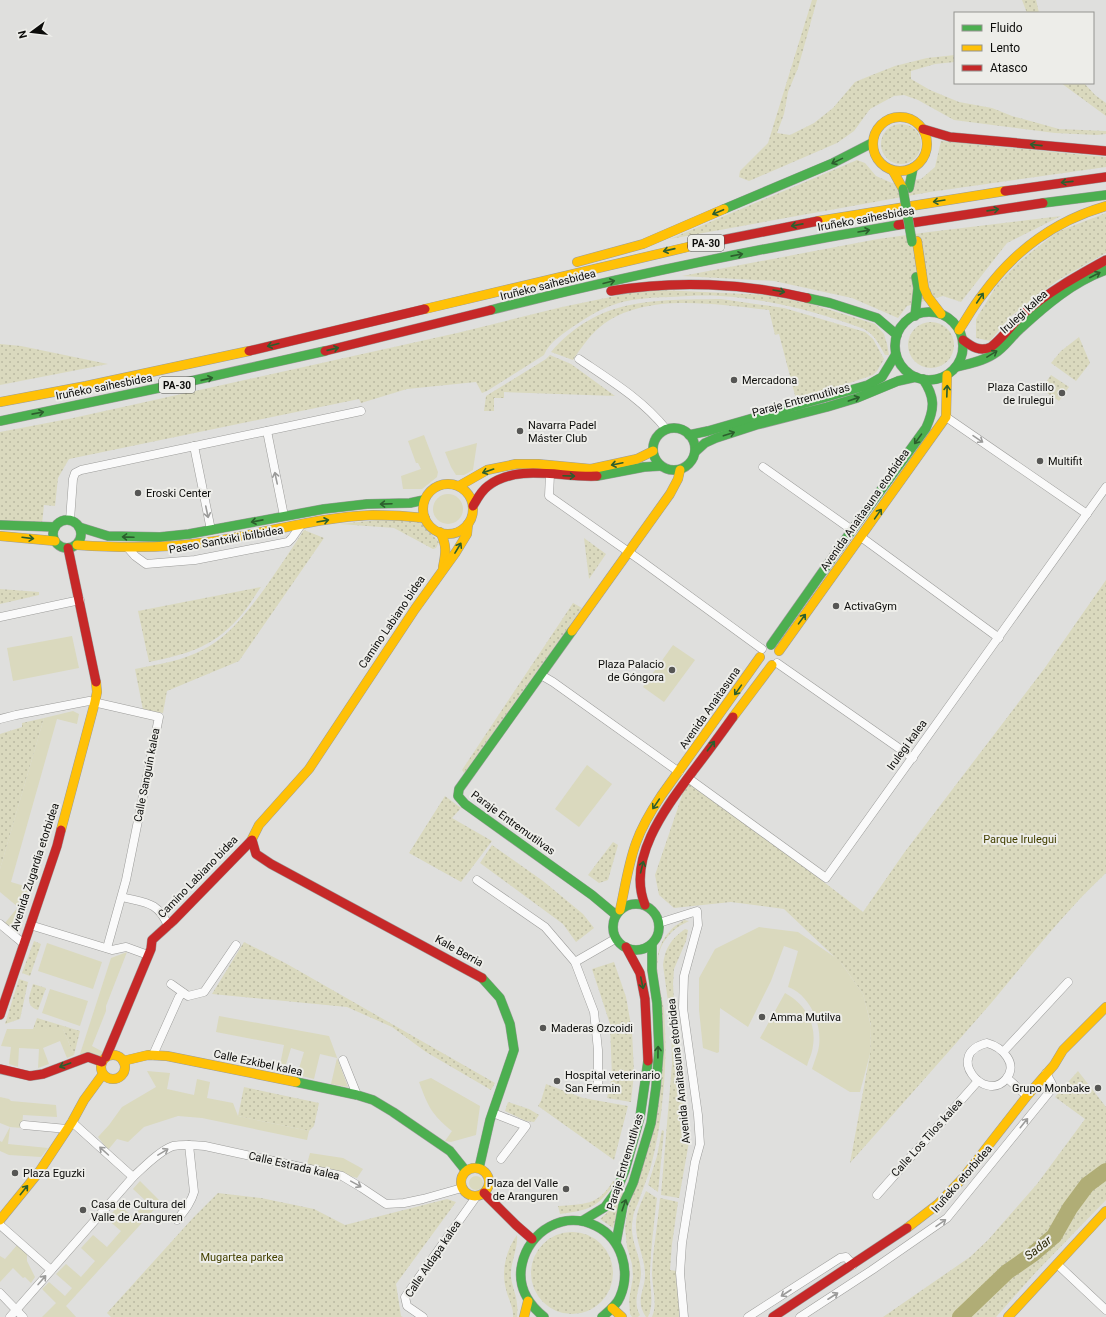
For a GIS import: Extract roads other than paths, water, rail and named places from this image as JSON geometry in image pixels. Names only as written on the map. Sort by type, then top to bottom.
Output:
[{"type":"main road","points":[[906,189],[893,171],[880,163],[874,153],[872,143],[874,134],[881,124],[891,118],[901,116],[913,120],[923,129],[950,136],[1105,150]]},
{"type":"main road","points":[[893,171],[904,172],[920,163],[925,155],[927,144],[923,129]]},
{"type":"main road","points":[[566,265],[643,244],[833,163],[872,143]]},
{"type":"main road","points":[[913,168],[906,189],[914,242],[918,288],[914,316]]},
{"type":"main road","name":"Iruñeko saihesbidea","points":[[0,402],[165,369],[689,246],[814,221],[927,202],[1039,185],[1106,177]]},
{"type":"main road","name":"Iruñeko saihesbidea","points":[[0,420],[204,379],[354,345],[630,277],[816,239],[957,215],[1106,195]]},
{"type":"main road","points":[[959,330],[983,293],[1009,262],[1034,240],[1054,226],[1077,215],[1106,206]]},
{"type":"main road","points":[[914,242],[924,288],[928,297],[941,314],[951,320],[959,330],[963,340],[961,358],[956,367],[947,375],[939,379],[931,380],[919,378],[906,371],[900,363],[895,348],[897,335],[906,322],[914,316],[927,312],[941,314]]},
{"type":"main road","name":"Irulegi kalea","points":[[963,340],[972,347],[981,349],[988,348],[1028,310],[1050,293],[1071,279],[1106,260]]},
{"type":"main road","name":"Irulegi kalea","points":[[956,367],[976,362],[992,355],[1020,328],[1060,295],[1086,279],[1106,270]]},
{"type":"main road","points":[[354,345],[427,333],[583,296],[629,288],[682,285],[745,287],[778,291],[830,303],[877,318],[897,335]]},
{"type":"main road","points":[[310,335],[426,299]]},
{"type":"main road","name":"Paraje Entremutilvas","points":[[689,435],[708,432],[740,421],[868,385],[882,377],[888,370],[896,354]]},
{"type":"main road","points":[[946,417],[947,375]]},
{"type":"main road","name":"Paraje Entremutilvas","points":[[695,452],[705,443],[722,436],[756,425],[857,398],[898,381],[919,378]]},
{"type":"main road","name":"Avenida Anaitasuna etorbidea","points":[[771,645],[926,428],[932,417],[934,403],[930,388],[919,378]]},
{"type":"main road","name":"Avenida Anaitasuna etorbidea","points":[[780,651],[946,417]]},
{"type":"main road","points":[[473,506],[487,487],[501,478],[522,474],[594,476],[616,473],[648,465],[660,466],[668,470],[680,470],[692,460],[695,452],[694,442],[689,435],[679,429],[666,430],[656,438],[653,450],[654,458],[660,466]]},
{"type":"main road","points":[[459,486],[487,470],[516,464],[591,468],[637,459],[653,450]]},
{"type":"main road","name":"Paraje Entremutilvas","points":[[618,912],[465,804],[458,796],[459,789],[463,781],[541,675],[670,494],[678,479],[680,470]]},
{"type":"main road","points":[[446,483],[459,486],[466,490],[471,498],[473,512],[468,524],[463,529],[456,533],[448,534],[440,532],[428,524],[425,518],[423,512],[424,500],[433,489],[439,485],[446,483]]},
{"type":"main road","name":"Paseo Santxiki ibilbidea","points":[[79,527],[108,536],[160,537],[189,534],[339,507],[368,504],[410,503],[424,500]]},
{"type":"main road","name":"Paseo Santxiki ibilbidea","points":[[72,546],[128,548],[160,547],[190,544],[342,518],[409,515],[425,518]]},
{"type":"main road","points":[[0,536],[55,542],[61,547],[72,546],[81,536],[77,524],[70,520],[61,521],[55,527],[53,534],[55,542]]},
{"type":"main road","name":"Camino Labiano bidea","points":[[104,1060],[148,954],[152,940],[168,926],[252,840],[259,825],[309,769],[410,615],[456,552],[467,534],[468,524]]},
{"type":"main road","points":[[0,525],[55,527]]},
{"type":"main road","name":"Camino Labiano bidea","points":[[440,532],[446,543],[446,555],[442,570]]},
{"type":"main road","points":[[72,546],[80,600],[96,682],[97,692],[95,702]]},
{"type":"main road","points":[[767,645],[775,646],[780,651],[780,658],[774,664],[765,664],[761,653],[767,645]]},
{"type":"main road","name":"Avenida Anaitasuna","points":[[679,772],[740,688],[761,653]]},
{"type":"main road","name":"Avenida Anaitasuna","points":[[688,778],[774,664]]},
{"type":"main road","name":"Avenida Zugardia etorbidea","points":[[0,1015],[57,846],[95,702]]},
{"type":"main road","points":[[679,772],[650,814],[639,834],[634,848],[618,912],[613,921],[612,930],[615,939],[621,946],[640,951],[652,945],[658,935],[659,923],[654,913],[645,905],[641,894],[640,876],[648,844],[665,809],[688,778]]},
{"type":"main road","name":"Kale Berria","points":[[252,840],[256,854],[271,864],[458,964],[484,980],[500,998],[510,1024],[514,1050],[493,1113],[479,1168]]},
{"type":"main road","points":[[618,912],[626,906],[633,904],[645,905]]},
{"type":"main road","name":"Paraje Entremutilvas","points":[[616,1243],[623,1206],[633,1183],[651,1123],[656,1087],[659,1050],[657,1003],[652,970],[652,945]]},
{"type":"main road","name":"Paraje Entremutilvas","points":[[582,1221],[605,1207],[616,1192],[625,1170],[640,1117],[648,1058],[645,999],[640,973],[626,947]]},
{"type":"main road","name":"Iruñeko etorbidea","points":[[773,1317],[905,1230],[938,1204],[963,1178],[1063,1050],[1106,1007]]},
{"type":"main road","points":[[0,1069],[30,1076],[43,1074],[88,1057],[104,1060],[113,1055],[123,1061],[123,1072],[118,1078],[110,1079],[103,1074],[101,1068],[104,1060]]},
{"type":"main road","name":"Calle Ezkibel kalea","points":[[123,1061],[148,1055],[167,1056],[357,1095],[373,1100],[450,1151],[466,1171]]},
{"type":"main road","points":[[0,1220],[39,1172],[70,1126],[84,1100],[103,1074]]},
{"type":"main road","points":[[480,1195],[487,1190],[489,1181],[486,1173],[479,1168],[470,1169],[466,1171],[461,1179],[462,1188],[467,1193],[480,1195],[532,1239]]},
{"type":"main road","points":[[1008,1317],[1106,1211]]},
{"type":"main road","points":[[544,1317],[537,1312],[528,1301],[522,1286],[520,1269],[524,1253],[532,1239],[542,1230],[568,1220],[582,1221],[595,1225],[616,1243],[622,1255],[625,1269],[624,1283],[620,1296],[612,1308],[602,1317]]},
{"type":"main road","points":[[524,1317],[528,1301]]},
{"type":"main road","points":[[612,1308],[622,1317]]},
{"type":"street","points":[[579,359],[644,406],[657,418],[666,430]]},
{"type":"street","points":[[70,520],[75,473],[81,470],[361,411]]},
{"type":"street","points":[[946,417],[1087,514]]},
{"type":"street","name":"Paseo Santxiki ibilbidea","points":[[267,431],[284,516]]},
{"type":"street","name":"Paseo Santxiki ibilbidea","points":[[194,446],[211,530]]},
{"type":"street","points":[[763,467],[852,530]]},
{"type":"street","points":[[550,474],[550,496],[628,552],[761,653]]},
{"type":"street","name":"Irulegi kalea","points":[[688,778],[826,878],[1106,487]]},
{"type":"street","name":"Paseo Santxiki ibilbidea","points":[[128,548],[135,556],[146,564],[195,560],[288,542],[301,525]]},
{"type":"street","points":[[861,537],[999,638]]},
{"type":"street","points":[[0,616],[80,600]]},
{"type":"street","points":[[774,664],[912,758]]},
{"type":"street","points":[[541,675],[679,772]]},
{"type":"street","points":[[0,719],[78,702],[95,702]]},
{"type":"street","name":"Calle Sanguín kalea","points":[[95,702],[159,717],[126,880],[107,948]]},
{"type":"street","points":[[477,880],[545,927],[575,962],[594,1012],[598,1050],[598,1085]]},
{"type":"street","points":[[122,897],[149,904],[160,910],[168,926]]},
{"type":"street","name":"Avenida Anaitasuna etorbidea","points":[[659,923],[697,911],[698,924],[684,976],[683,1008],[698,1115],[700,1144],[695,1162],[682,1243],[680,1273],[684,1317]]},
{"type":"street","points":[[0,924],[24,944]]},
{"type":"street","points":[[30,925],[112,950],[126,947],[148,954]]},
{"type":"street","points":[[575,962],[615,939]]},
{"type":"street","points":[[171,984],[188,996],[204,992],[236,945]]},
{"type":"street","points":[[1004,1052],[1068,982]]},
{"type":"street","points":[[153,1055],[182,993]]},
{"type":"street","points":[[987,1043],[994,1045],[1004,1052],[1009,1061],[1010,1070],[1007,1078],[996,1085],[987,1085],[978,1081],[970,1072],[968,1063],[969,1056],[974,1049],[987,1043]]},
{"type":"street","points":[[343,1060],[357,1095]]},
{"type":"street","name":"Iruñeko etorbidea","points":[[800,1317],[872,1270],[947,1218],[1051,1090],[1052,1084],[1046,1073]]},
{"type":"street","points":[[1007,1078],[1027,1096]]},
{"type":"street","name":"Calle Los Tilos kalea","points":[[877,1195],[978,1081]]},
{"type":"street","points":[[493,1113],[526,1126],[501,1159]]},
{"type":"street","points":[[24,1126],[70,1126],[133,1177]]},
{"type":"street","points":[[177,1220],[192,1198],[189,1193],[187,1145]]},
{"type":"street","name":"Calle Estrada kalea","points":[[10,1317],[133,1177],[156,1156],[173,1147],[187,1145],[205,1146],[342,1176],[386,1204],[404,1203],[438,1196],[462,1188]]},
{"type":"street","name":"Calle Aldapa kalea","points":[[423,1317],[407,1306],[405,1297],[480,1195]]},
{"type":"street","points":[[0,1225],[51,1270]]},
{"type":"street","points":[[748,1317],[840,1258],[846,1257],[853,1264]]},
{"type":"street","points":[[1057,1264],[1106,1310]]},
{"type":"street","points":[[0,1293],[23,1317]]},
{"type":"waterway","name":"Sadar","points":[[960,1317],[1007,1272],[1033,1254],[1054,1236],[1070,1208],[1087,1185],[1106,1171]]},
{"type":"place","name":"Mercadona","points":[[734,380]]},
{"type":"place","name":"Plaza Castillo de Irulegui","points":[[1062,393]]},
{"type":"place","name":"Navarra Padel Máster Club","points":[[520,431]]},
{"type":"place","name":"Multifit","points":[[1040,461]]},
{"type":"place","name":"Eroski Center","points":[[138,493]]},
{"type":"place","name":"ActivaGym","points":[[836,606]]},
{"type":"place","name":"Plaza Palacio de Góngora","points":[[672,670]]},
{"type":"place","name":"Amma Mutilva","points":[[762,1017]]},
{"type":"place","name":"Maderas Ozcoidi","points":[[543,1028]]},
{"type":"place","name":"Hospital veterinario San Fermin","points":[[557,1081]]},
{"type":"place","name":"Grupo Monbake","points":[[1098,1088]]},
{"type":"place","name":"Plaza Eguzki","points":[[15,1173]]},
{"type":"place","name":"Plaza del Valle de Aranguren","points":[[566,1189]]},
{"type":"place","name":"Casa de Cultura del Valle de Aranguren","points":[[83,1210]]},
{"type":"park label","name":"Parque Irulegui","points":[[1020,839]]},
{"type":"park label","name":"Mugartea parkea","points":[[242,1257]]}]
